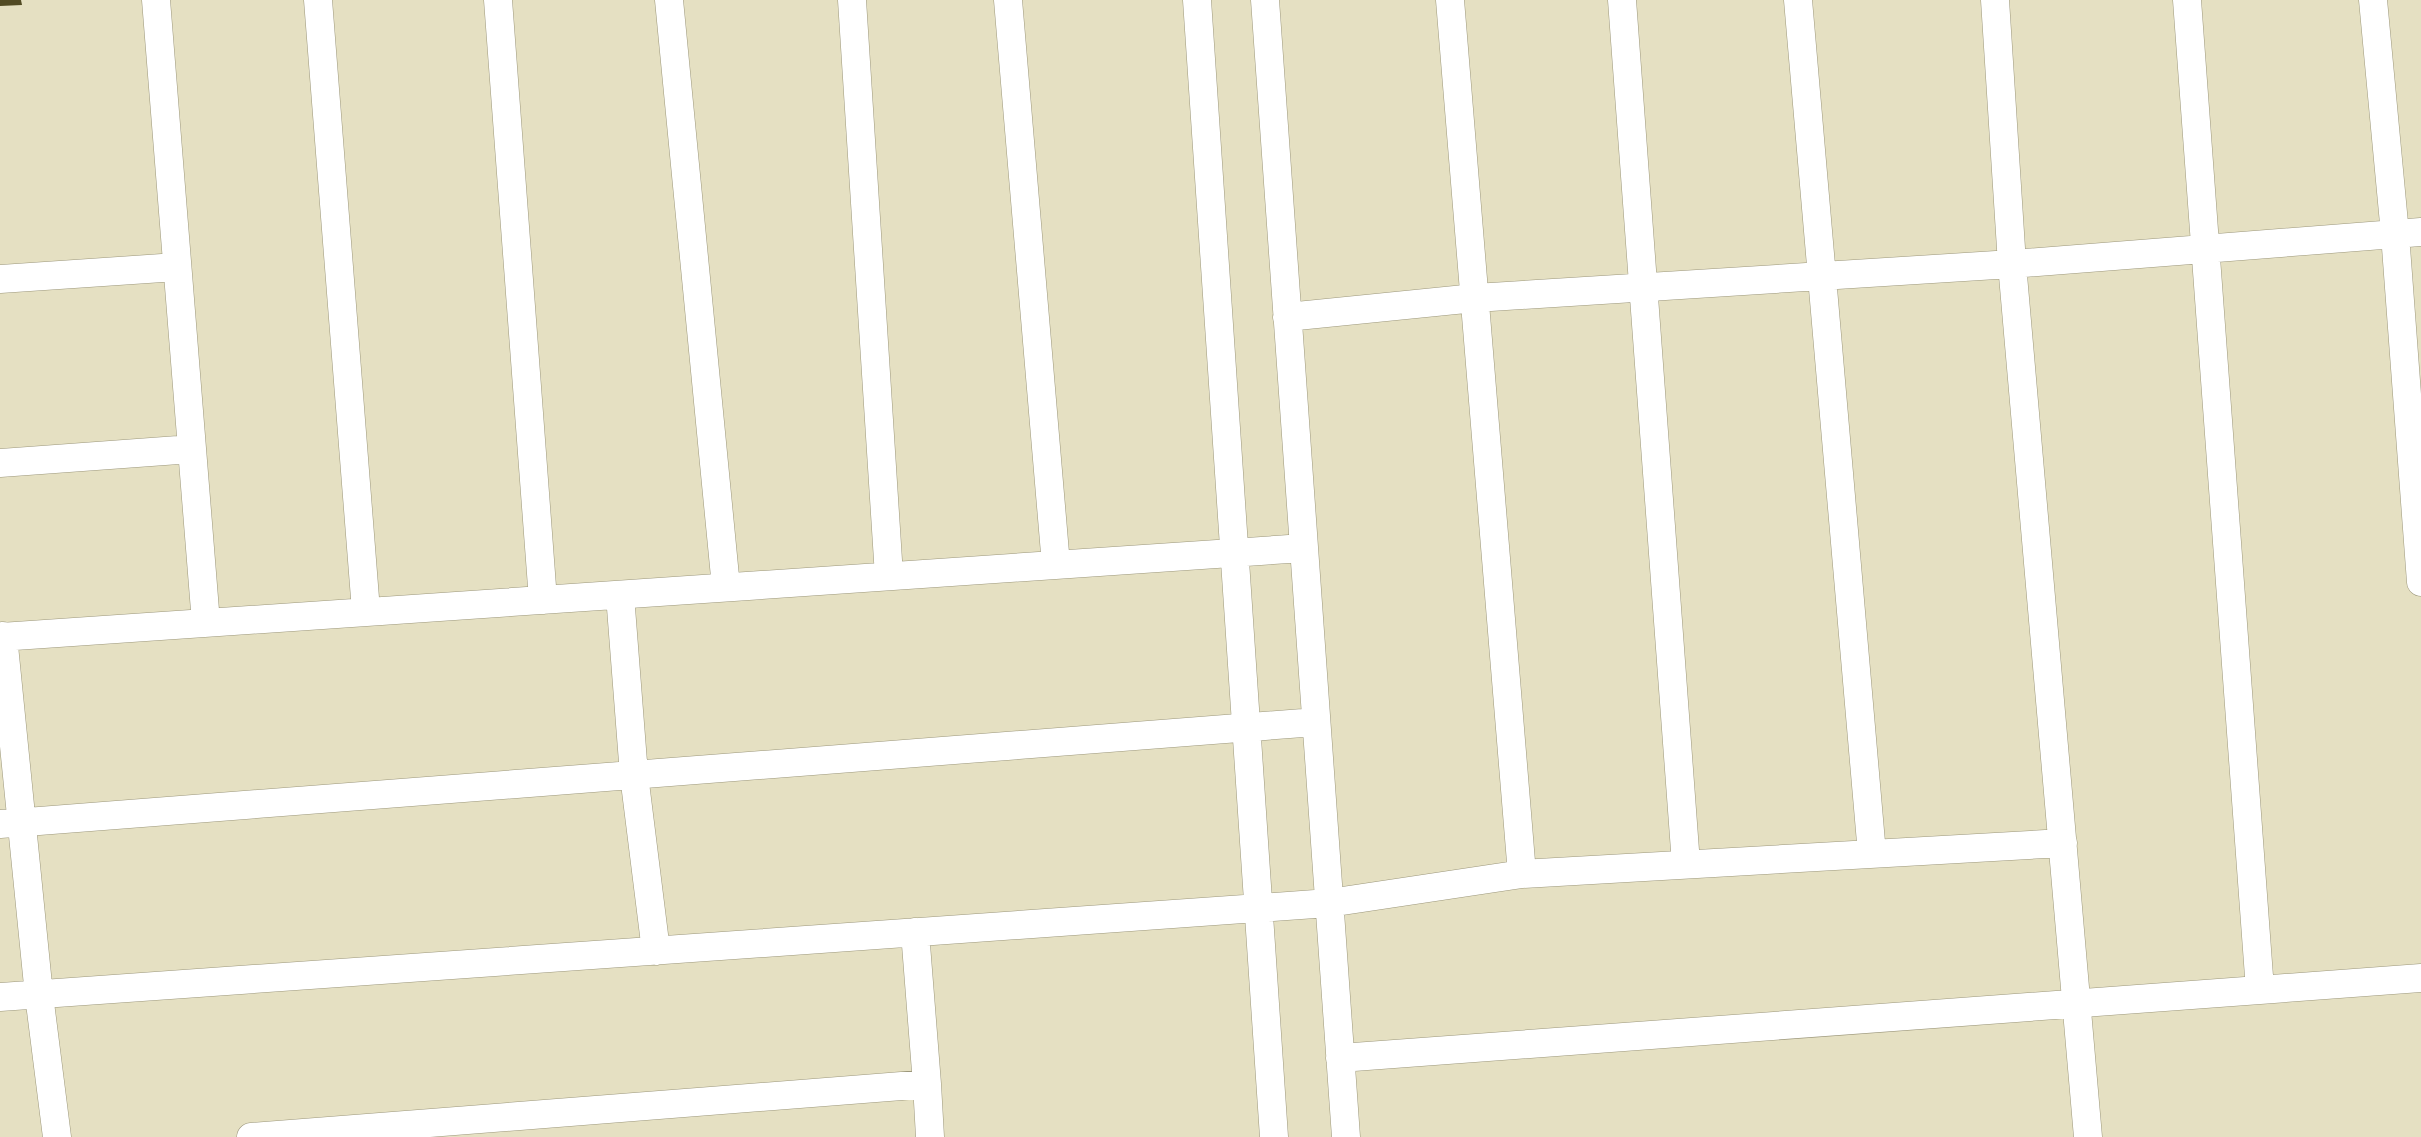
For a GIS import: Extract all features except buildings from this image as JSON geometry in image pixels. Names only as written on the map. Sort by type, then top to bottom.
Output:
[{"type":"street","points":[[156,0],[206,622]]},
{"type":"street","points":[[318,0],[366,612]]},
{"type":"street","points":[[498,0],[543,600]]},
{"type":"street","points":[[669,0],[726,587]]},
{"type":"street","points":[[852,0],[889,576]]},
{"type":"street","points":[[1008,0],[1056,565]]},
{"type":"street","points":[[1197,0],[1274,1137]]},
{"type":"street","points":[[1265,0],[1346,1137]]},
{"type":"street","points":[[1450,0],[1522,874]]},
{"type":"street","points":[[1622,0],[1686,864]]},
{"type":"street","points":[[1798,0],[1872,854]]},
{"type":"street","points":[[1995,0],[2012,264],[2088,1137]]},
{"type":"street","points":[[2187,0],[2260,990]]},
{"type":"street","points":[[2373,0],[2408,233],[2421,582]]},
{"type":"street","points":[[1288,317],[1475,298],[2012,264],[2408,233]]},
{"type":"street","points":[[0,279],[177,267]]},
{"type":"street","points":[[0,463],[192,449]]},
{"type":"street","points":[[57,1137],[39,995],[11,823],[1,636],[1304,548]]},
{"type":"street","points":[[620,595],[634,775],[656,951]]},
{"type":"street","points":[[11,823],[1316,722]]},
{"type":"street","points":[[0,998],[1258,908],[1329,902],[1522,874],[2063,843]]},
{"type":"street","points":[[915,932],[930,1137]]},
{"type":"street","points":[[1340,1058],[2421,978]]},
{"type":"street","points":[[251,1137],[927,1084]]}]
